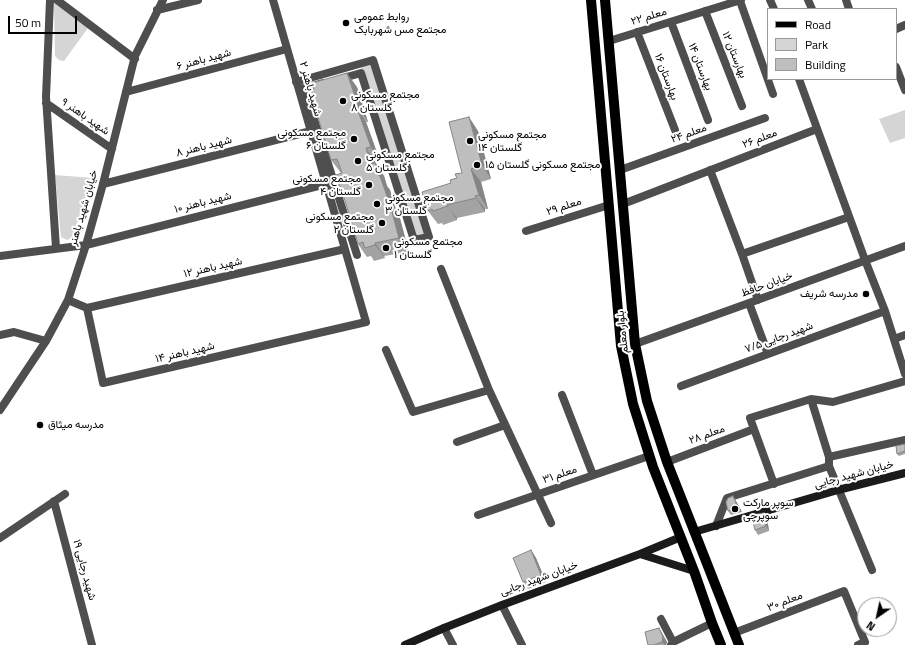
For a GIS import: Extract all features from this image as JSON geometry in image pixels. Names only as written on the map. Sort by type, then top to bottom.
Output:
[{"type":"main road","name":"بلوار معلم","points":[[590,0],[621,346],[633,404],[649,456],[721,645]]},
{"type":"main road","name":"بلوار معلم","points":[[605,0],[636,344],[647,401],[667,462],[738,645]]},
{"type":"main road","points":[[602,127],[616,124]]},
{"type":"main road","points":[[681,537],[694,532]]},
{"type":"street","points":[[50,0],[46,103],[56,248]]},
{"type":"street","points":[[56,0],[135,59]]},
{"type":"street","name":"خیابان شهید باهنر","points":[[0,410],[46,341],[68,300],[103,184],[135,59],[163,0]]},
{"type":"street","points":[[157,10],[198,0]]},
{"type":"street","name":"شهید باهنر ۲","points":[[273,0],[300,87],[311,132],[366,322]]},
{"type":"street","points":[[740,0],[767,77]]},
{"type":"street","name":"معلم ۲۲","points":[[609,41],[705,11],[726,2],[740,0]]},
{"type":"street","name":"بهارستان ۱۲","points":[[705,11],[742,106]]},
{"type":"street","name":"بهارستان ۱۴","points":[[671,22],[708,120]]},
{"type":"street","name":"بهارستان ۱۶","points":[[637,32],[675,130]]},
{"type":"street","name":"شهید باهنر ۶","points":[[126,92],[287,49]]},
{"type":"street","points":[[300,87],[358,64],[373,60],[429,237],[414,240],[358,64]]},
{"type":"street","points":[[897,70],[905,90]]},
{"type":"street","points":[[300,87],[361,73]]},
{"type":"street","points":[[768,80],[773,94]]},
{"type":"street","points":[[799,80],[885,311],[905,374]]},
{"type":"street","points":[[300,87],[356,255]]},
{"type":"street","name":"شهید باهنر ۹","points":[[46,103],[112,149]]},
{"type":"street","name":"معلم ۲۴","points":[[620,170],[765,118]]},
{"type":"street","name":"معلم ۲۶","points":[[623,204],[817,129]]},
{"type":"street","name":"شهید باهنر ۸","points":[[103,184],[311,132]]},
{"type":"street","points":[[710,170],[758,300]]},
{"type":"street","name":"شهید باهنر ۱۰","points":[[0,256],[86,244],[326,184]]},
{"type":"street","name":"معلم ۲۹","points":[[526,231],[609,205]]},
{"type":"street","points":[[742,254],[849,217]]},
{"type":"street","name":"خیابان حافظ","points":[[636,344],[905,246]]},
{"type":"street","name":"شهید باهنر ۱۲","points":[[87,308],[345,249]]},
{"type":"street","points":[[441,269],[489,390],[551,523]]},
{"type":"street","points":[[68,300],[87,308]]},
{"type":"street","points":[[749,304],[768,354]]},
{"type":"street","name":"شهید باهنر ۱۴","points":[[87,308],[103,383],[366,322]]},
{"type":"street","name":"شهید رجایی ۷/۵","points":[[681,386],[885,311]]},
{"type":"street","points":[[0,335],[14,332],[46,341]]},
{"type":"street","points":[[894,339],[905,335]]},
{"type":"street","points":[[386,350],[413,412],[489,390]]},
{"type":"street","points":[[774,484],[750,418],[811,399],[833,402],[905,382]]},
{"type":"street","points":[[562,396],[593,475]]},
{"type":"street","points":[[811,399],[829,457],[829,466],[872,570]]},
{"type":"street","points":[[457,442],[505,425]]},
{"type":"street","name":"معلم ۲۸","points":[[667,462],[754,429]]},
{"type":"street","points":[[829,457],[905,440]]},
{"type":"street","name":"معلم ۳۱","points":[[478,515],[649,456]]},
{"type":"street","points":[[716,526],[727,498],[829,466]]},
{"type":"street","name":"خیابان شهید رجایی","points":[[694,532],[838,490],[905,473]]},
{"type":"street","points":[[0,538],[65,494]]},
{"type":"street","name":"شهید رجایی ۱۹","points":[[54,501],[92,645]]},
{"type":"street","name":"خیابان شهید رجایی","points":[[405,645],[502,605],[640,554],[681,537]]},
{"type":"street","points":[[640,554],[694,571]]},
{"type":"street","name":"معلم ۳۰","points":[[734,633],[844,591],[865,642],[858,645]]},
{"type":"street","points":[[502,605],[522,645]]},
{"type":"street","points":[[661,619],[672,644],[712,623]]},
{"type":"street","points":[[444,628],[453,645]]},
{"type":"green space","points":[[54,3],[88,28],[64,61],[59,60],[55,56]]},
{"type":"green space","points":[[372,62],[427,236],[415,239],[360,65]]},
{"type":"green space","points":[[905,110],[905,138],[890,143],[879,119]]},
{"type":"green space","points":[[55,175],[93,178],[72,238],[67,240],[61,237]]},
{"type":"building","points":[[347,73],[359,108],[357,108],[371,147],[366,148],[371,164],[375,163],[380,176],[389,201],[399,238],[375,243],[375,245],[365,248],[363,242],[358,244],[336,175],[342,173],[337,159],[331,160],[309,91],[314,89],[312,83]]},
{"type":"building","points":[[469,117],[482,165],[471,169],[479,195],[475,196],[476,198],[447,205],[448,206],[433,211],[432,209],[428,211],[422,192],[451,183],[450,180],[457,178],[455,174],[462,173],[449,122]]},
{"type":"building","points":[[905,444],[905,451],[897,454],[896,446]]},
{"type":"building","points":[[733,496],[738,508],[728,511],[726,502],[728,498]]},
{"type":"building","points":[[764,513],[766,526],[755,530],[751,515]]},
{"type":"building","points":[[531,550],[541,575],[523,582],[513,558]]},
{"type":"building","points":[[659,628],[663,637],[662,642],[654,645],[648,645],[645,632]]},
{"type":"place","name":"روابط عمومی مجتمع مس شهربابک","points":[[346,23]]},
{"type":"place","name":"مجتمع مسکونی گلستان ۸","points":[[343,101]]},
{"type":"place","name":"مجتمع مسکونی گلستان ۶","points":[[354,139]]},
{"type":"place","name":"مجتمع مسکونی گلستان ۱۴","points":[[470,141]]},
{"type":"place","name":"مجتمع مسکونی گلستان ۵","points":[[358,161]]},
{"type":"place","name":"مجتمع مسکونی گلستان ۱۵","points":[[477,165]]},
{"type":"place","name":"مجتمع مسکونی گلستان ۴","points":[[369,185]]},
{"type":"place","name":"مجتمع مسکونی گلستان ۳","points":[[377,204]]},
{"type":"place","name":"مجتمع مسکونی گلستان ۲","points":[[382,223]]},
{"type":"place","name":"مجتمع مسکونی گلستان ۱","points":[[386,248]]},
{"type":"place","name":"مدرسه شریف","points":[[866,294]]},
{"type":"place","name":"مدرسه میثاق","points":[[40,425]]},
{"type":"place","name":"سوپر مارکت سوپرچی","points":[[735,509]]}]
